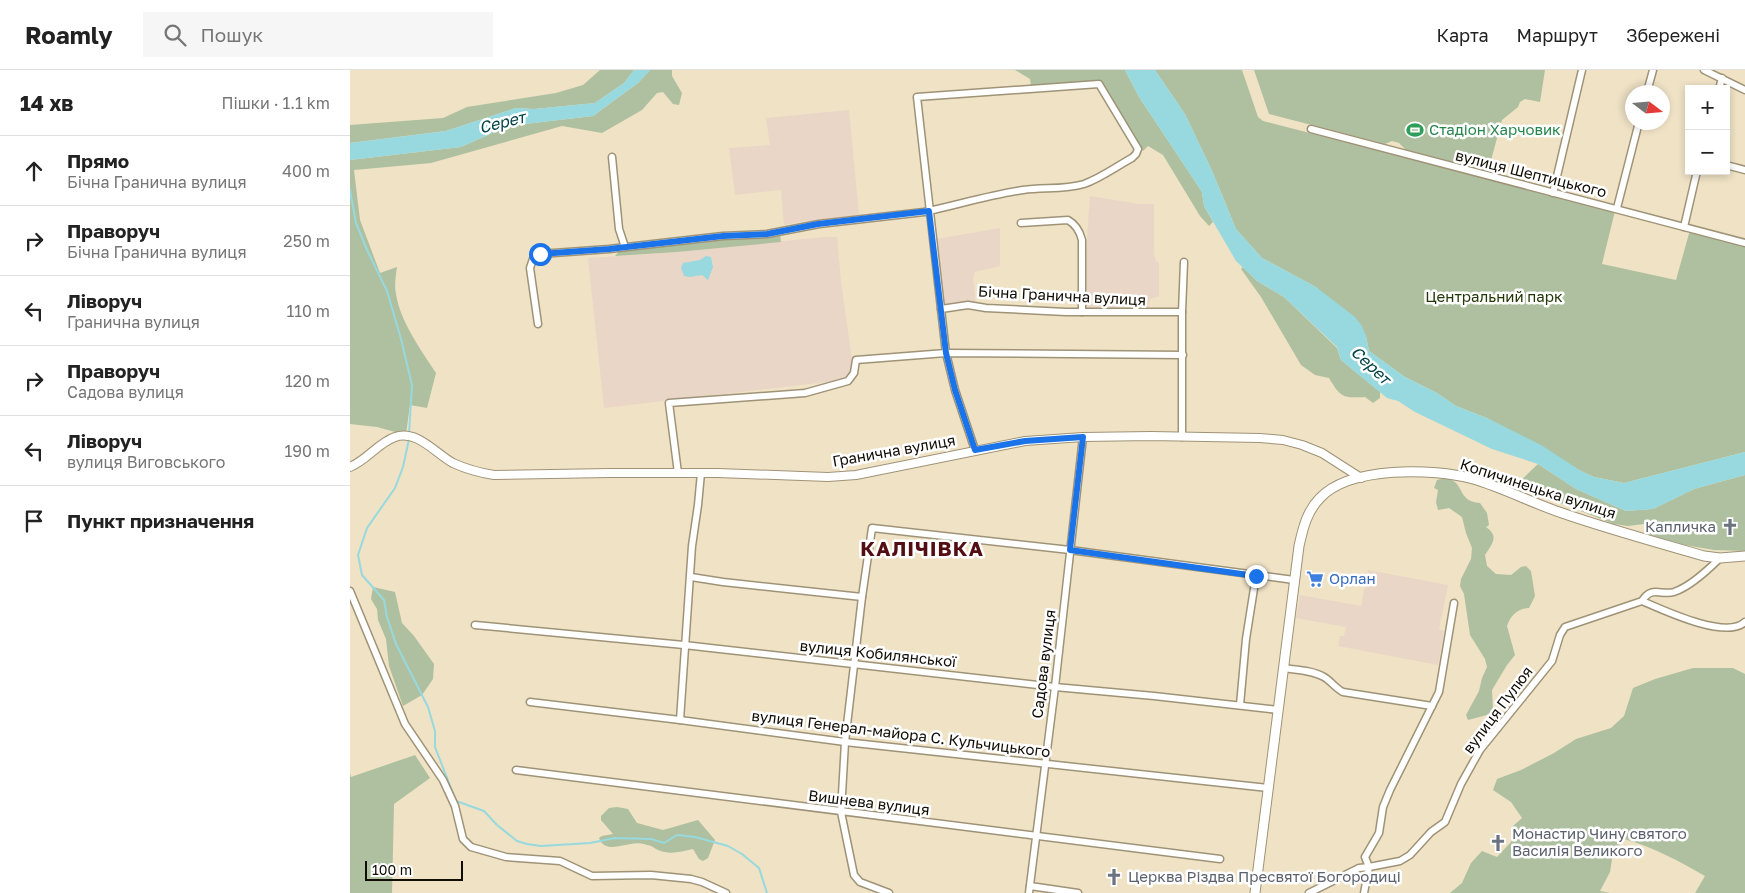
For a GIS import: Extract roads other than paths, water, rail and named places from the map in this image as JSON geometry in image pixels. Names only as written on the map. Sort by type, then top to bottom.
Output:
[{"type":"main road","name":"Копичинецька вулиця","points":[[1255,893],[1294,580],[1303,527],[1311,510],[1323,495],[1334,486],[1382,474],[1443,474],[1467,478],[1560,513],[1687,551],[1720,558],[1745,556]]},
{"type":"street","points":[[1553,193],[1582,70]]},
{"type":"street","points":[[1649,85],[1653,70]]},
{"type":"street","points":[[1704,70],[1745,90]]},
{"type":"street","points":[[1720,85],[1722,78]]},
{"type":"street","points":[[538,324],[530,271],[534,257],[546,253],[626,247],[723,236],[767,234],[825,223],[929,211],[1018,191],[1070,187],[1084,184],[1132,158],[1138,149],[1099,84],[917,97],[929,211],[946,353],[955,390],[975,450]]},
{"type":"street","name":"вулиця Шептицького","points":[[1311,129],[1745,243]]},
{"type":"street","points":[[1617,208],[1637,130]]},
{"type":"street","points":[[612,157],[619,229],[626,247]]},
{"type":"street","points":[[1730,166],[1745,170]]},
{"type":"street","points":[[1684,227],[1696,175]]},
{"type":"street","points":[[1021,223],[1068,220],[1079,231],[1082,240],[1082,312]]},
{"type":"street","points":[[1182,437],[1184,262]]},
{"type":"street","name":"Бічна Гранична вулиця","points":[[941,309],[968,305],[986,308],[1082,312],[1182,312]]},
{"type":"street","points":[[678,474],[669,403],[800,394],[848,381],[854,373],[856,360],[946,353],[1183,355]]},
{"type":"street","name":"Гранична вулиця","points":[[350,467],[386,442],[400,436],[411,437],[424,442],[455,464],[489,474],[511,476],[609,473],[847,476],[1025,441],[1083,437],[1182,437],[1266,439],[1294,443],[1322,453],[1361,478]]},
{"type":"street","name":"Садова вулиця","points":[[1029,890],[1055,687],[1083,437]]},
{"type":"street","points":[[680,720],[692,546],[701,473]]},
{"type":"street","points":[[889,893],[860,882],[854,876],[841,812],[845,742],[853,665],[872,528],[1070,550],[1294,580]]},
{"type":"street","name":"вулиця Пулюя","points":[[1309,893],[1359,868],[1400,861],[1410,855],[1431,832],[1445,822],[1461,784],[1480,750],[1552,661],[1560,635],[1565,627],[1642,601],[1646,595],[1652,592],[1679,590],[1720,558]]},
{"type":"street","points":[[1240,705],[1246,639],[1256,576]]},
{"type":"street","points":[[690,577],[862,598]]},
{"type":"street","points":[[350,591],[405,724],[443,780],[451,797],[462,837],[466,844],[501,856],[560,861],[592,876],[642,875],[685,878],[702,882],[726,893]]},
{"type":"street","points":[[1642,601],[1700,624],[1727,627],[1741,626],[1745,622]]},
{"type":"street","points":[[1364,893],[1369,867],[1365,858],[1379,833],[1383,806],[1439,692],[1454,603]]},
{"type":"street","name":"вулиця Кобилянської","points":[[476,625],[684,645],[1278,710]]},
{"type":"street","points":[[1283,668],[1312,672],[1326,678],[1332,685],[1343,692],[1432,706]]},
{"type":"street","name":"вулиця Генерал-майора С. Кульчицького","points":[[530,702],[845,742],[1268,788]]},
{"type":"street","name":"Вишнева вулиця","points":[[516,770],[1220,860]]},
{"type":"street","points":[[1029,890],[1078,893]]},
{"type":"water","name":"Серет","points":[[634,70],[650,70],[638,83],[593,116],[508,126],[461,147],[350,160],[350,143],[446,131],[516,108],[534,109],[595,103],[624,83]]},
{"type":"water","name":"Серет","points":[[1125,70],[1155,70],[1185,114],[1213,173],[1236,229],[1262,258],[1316,287],[1355,317],[1362,326],[1369,351],[1405,377],[1437,393],[1456,406],[1487,418],[1541,445],[1581,471],[1594,477],[1624,483],[1745,452],[1745,475],[1694,489],[1653,509],[1626,511],[1576,489],[1538,464],[1492,449],[1415,412],[1398,401],[1387,398],[1341,360],[1337,347],[1284,297],[1257,281],[1236,261],[1204,206],[1202,192],[1139,97]]},
{"type":"water","points":[[706,256],[711,257],[713,267],[708,280],[702,275],[684,276],[681,268],[683,263],[700,260]]},
{"type":"waterway","points":[[350,190],[356,223],[387,291],[401,339],[412,385],[409,434]]},
{"type":"waterway","points":[[409,439],[403,467],[395,488],[367,528],[358,555],[362,575],[384,600],[387,617],[396,644],[428,707],[435,731],[435,747],[456,801],[484,811],[497,825],[517,841],[527,844],[541,846],[590,843],[615,838],[651,839],[664,843],[677,835],[695,837],[728,846],[742,854],[759,868],[767,893]]},
{"type":"place","name":"Стадіон Харчовик","points":[[1415,130]]},
{"type":"place","name":"Капличка","points":[[1730,527]]},
{"type":"place","name":"Орлан","points":[[1315,579]]},
{"type":"place","name":"Монастир Чину святого Василія Великого","points":[[1498,843]]},
{"type":"place","name":"Церква Різдва Пресвятої Богородиці","points":[[1114,877]]},
{"type":"district","name":"КАЛІЧІВКА","points":[[922,549]]},
{"type":"park label","name":"Центральний парк","points":[[1494,297]]}]
